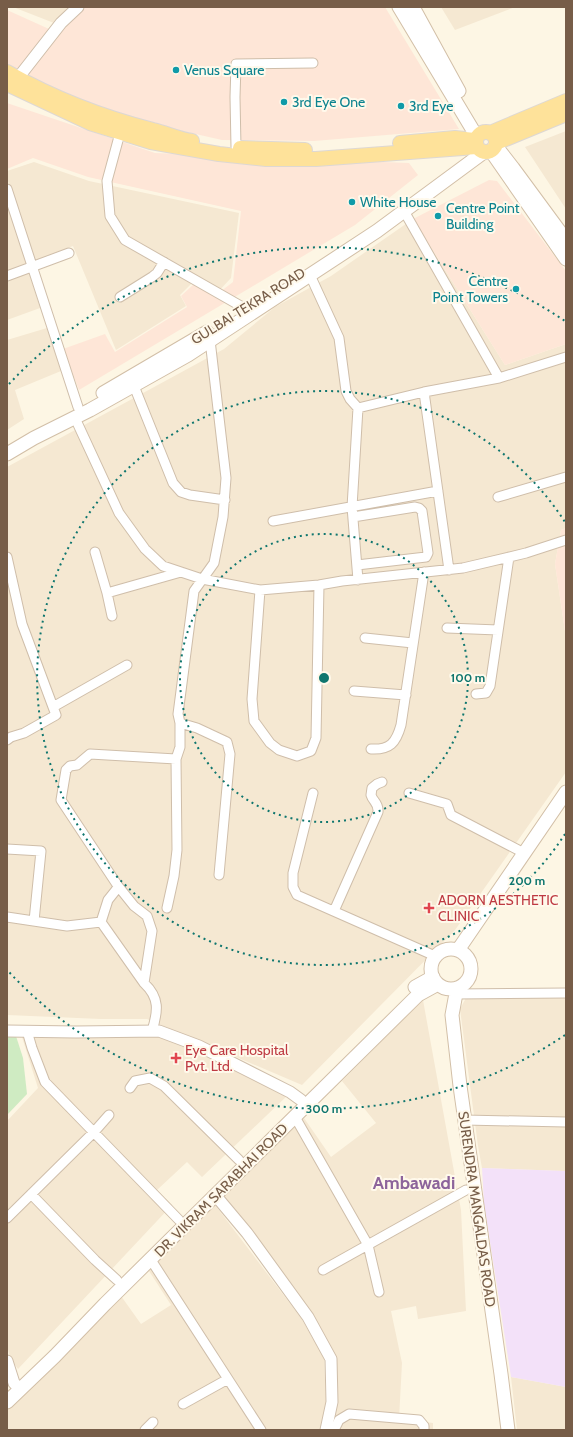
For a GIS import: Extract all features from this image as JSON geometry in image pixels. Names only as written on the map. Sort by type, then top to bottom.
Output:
[{"type":"main road","points":[[400,7],[484,143],[566,259]]},
{"type":"main road","points":[[413,7],[484,143],[513,168],[566,240]]},
{"type":"main road","points":[[10,82],[90,123],[120,133],[151,142],[181,148],[266,159],[316,159],[484,143],[566,114]]},
{"type":"main road","points":[[10,82],[129,124],[184,140],[236,147],[316,150],[455,138],[484,143],[566,101]]},
{"type":"main road","name":"GULBAI TEKRA ROAD","points":[[7,446],[134,386],[188,355],[377,231],[440,184],[484,143]]},
{"type":"main road","name":"GULBAI TEKRA ROAD","points":[[7,454],[246,309],[384,218],[484,143]]},
{"type":"main road","points":[[462,952],[524,853],[566,792]]},
{"type":"main road","points":[[462,952],[566,808]]},
{"type":"main road","points":[[446,949],[462,952],[469,960],[471,967],[468,980],[463,985],[446,986],[431,967],[435,956],[446,949]]},
{"type":"main road","name":"DR. VIKRAM SARABHAI ROAD","points":[[7,1402],[14,1388],[117,1280],[301,1100],[412,988],[446,986]]},
{"type":"main road","name":"DR. VIKRAM SARABHAI ROAD","points":[[14,1388],[55,1356],[105,1304],[418,995],[446,986]]},
{"type":"main road","name":"SURENDRA MANGALDAS ROAD","points":[[446,986],[452,1015],[464,1120],[508,1430]]},
{"type":"main road","name":"SURENDRA MANGALDAS ROAD","points":[[446,986],[444,1016],[451,1087],[493,1376],[499,1430]]},
{"type":"street","points":[[10,82],[61,23],[78,7]]},
{"type":"street","points":[[236,147],[236,64],[313,63]]},
{"type":"street","points":[[120,133],[107,181],[110,216],[125,240],[246,309]]},
{"type":"street","points":[[7,189],[32,266],[76,413],[119,514],[145,550],[164,566],[202,579],[260,590],[319,585],[463,568],[509,557],[566,540]]},
{"type":"street","points":[[404,211],[499,378]]},
{"type":"street","points":[[7,276],[69,253]]},
{"type":"street","points":[[120,297],[158,273],[164,262]]},
{"type":"street","points":[[310,275],[339,338],[346,390],[350,399],[358,408],[352,507],[358,580]]},
{"type":"street","points":[[166,908],[174,876],[177,850],[176,759],[180,747],[180,723],[178,714],[194,591],[214,563],[225,500],[226,478],[210,340]]},
{"type":"street","points":[[358,408],[424,392],[499,378],[566,357]]},
{"type":"street","points":[[134,386],[173,483],[180,492],[190,495],[225,500]]},
{"type":"street","points":[[424,392],[448,570]]},
{"type":"street","points":[[498,497],[566,477]]},
{"type":"street","points":[[273,521],[438,491]]},
{"type":"street","points":[[353,517],[415,507],[418,508],[422,511],[428,553],[426,557],[357,564]]},
{"type":"street","points":[[95,552],[112,616]]},
{"type":"street","points":[[7,557],[9,579],[22,624],[56,714],[24,733],[11,737],[7,740]]},
{"type":"street","points":[[476,694],[486,693],[490,686],[509,557]]},
{"type":"street","points":[[107,593],[181,572]]},
{"type":"street","points":[[371,749],[382,749],[389,746],[397,739],[406,695],[424,572]]},
{"type":"street","points":[[260,590],[252,699],[254,721],[270,743],[279,750],[297,756],[311,751],[316,738],[319,585]]},
{"type":"street","points":[[447,628],[498,630]]},
{"type":"street","points":[[365,638],[413,643]]},
{"type":"street","points":[[53,708],[127,665]]},
{"type":"street","points":[[354,691],[406,695]]},
{"type":"street","points":[[180,723],[197,728],[226,742],[230,754],[219,875]]},
{"type":"street","points":[[144,983],[152,930],[147,916],[134,906],[118,886],[61,800],[66,770],[70,766],[77,765],[90,754],[176,759]]},
{"type":"street","points":[[334,911],[378,812],[379,807],[371,795],[372,788],[382,782]]},
{"type":"street","points":[[313,793],[293,873],[293,887],[297,895],[435,956]]},
{"type":"street","points":[[409,793],[447,804],[451,815],[524,853]]},
{"type":"street","points":[[7,849],[41,851],[34,921]]},
{"type":"street","points":[[101,922],[108,900],[118,886]]},
{"type":"street","points":[[7,917],[67,926],[101,922]]},
{"type":"street","points":[[101,922],[144,983],[153,991],[156,1000],[156,1017],[152,1031]]},
{"type":"street","points":[[446,986],[566,994]]},
{"type":"street","points":[[7,1031],[159,1031],[199,1046],[290,1092],[301,1100]]},
{"type":"street","points":[[27,1031],[45,1082],[179,1220]]},
{"type":"street","points":[[130,1088],[135,1080],[150,1078],[164,1086],[239,1160]]},
{"type":"street","points":[[7,1218],[94,1132],[109,1115]]},
{"type":"street","points":[[295,1117],[368,1245],[380,1292]]},
{"type":"street","points":[[464,1120],[566,1122]]},
{"type":"street","points":[[323,1270],[466,1190]]},
{"type":"street","points":[[31,1194],[95,1260],[117,1280]]},
{"type":"street","points":[[216,1196],[247,1233],[308,1317],[331,1359],[332,1402],[326,1430]]},
{"type":"street","points":[[150,1260],[261,1430]]},
{"type":"street","points":[[7,1361],[14,1388]]},
{"type":"street","points":[[183,1404],[228,1379]]},
{"type":"street","points":[[334,1430],[339,1420],[349,1414],[419,1420],[424,1426],[424,1430]]},
{"type":"street","points":[[145,1430],[153,1422]]},
{"type":"shaded area","points":[[13,7],[72,7],[54,23]]},
{"type":"shaded area","points":[[85,7],[385,7],[459,129],[314,141],[222,140],[125,118],[25,76],[65,27]]},
{"type":"shaded area","points":[[441,7],[515,7],[455,30]]},
{"type":"shaded area","points":[[7,10],[49,29],[18,70],[7,64]]},
{"type":"shaded area","points":[[7,103],[155,153],[409,163],[418,175],[355,225],[79,390],[63,349],[105,334],[115,352],[187,307],[181,296],[195,283],[216,295],[233,282],[241,211],[88,177],[33,158],[7,169]]},
{"type":"shaded area","points":[[566,131],[566,209],[525,147]]},
{"type":"shaded area","points":[[34,162],[89,181],[239,213],[231,278],[216,294],[194,281],[180,295],[186,306],[116,350],[73,246],[34,261],[7,178],[7,171]]},
{"type":"shaded area","points":[[489,180],[497,181],[566,271],[566,344],[505,365],[413,219]]},
{"type":"shaded area","points":[[7,202],[40,308],[7,320]]},
{"type":"shaded area","points":[[413,219],[505,365],[566,344],[566,528],[561,530],[555,564],[566,638],[566,772],[455,930],[302,1085],[147,1019],[101,1019],[7,1015],[7,467],[224,349],[275,307],[331,276]]},
{"type":"shaded area","points":[[47,328],[61,371],[15,390],[24,419],[7,430],[7,340]]},
{"type":"shaded area","points":[[566,528],[566,638],[555,564],[561,530]]},
{"type":"shaded area","points":[[566,996],[566,1171],[482,1168],[460,1009],[466,998],[532,998]]},
{"type":"shaded area","points":[[423,1000],[461,1210],[466,1311],[418,1319],[416,1306],[391,1311],[402,1363],[399,1419],[433,1423],[433,1430],[330,1430],[334,1357],[221,1197],[304,1118],[331,1157],[376,1123],[342,1081]]},
{"type":"shaded area","points":[[158,1035],[196,1049],[288,1095],[202,1177],[187,1162],[157,1190],[172,1205],[18,1369],[10,1358],[7,1345],[7,1121],[38,1088],[22,1037]]},
{"type":"shaded area","points":[[482,1168],[566,1171],[566,1387],[511,1377],[484,1203]]},
{"type":"shaded area","points":[[215,1205],[301,1318],[324,1358],[326,1404],[321,1430],[7,1430],[7,1406],[121,1296],[141,1324],[171,1305],[149,1271]]},
{"type":"shaded area","points":[[511,1377],[566,1387],[566,1430],[517,1430]]},
{"type":"green space","points":[[7,1036],[16,1036],[23,1058],[27,1094],[7,1115]]},
{"type":"place","name":"Venus Square","points":[[176,70]]},
{"type":"place","name":"3rd Eye One","points":[[284,102]]},
{"type":"place","name":"3rd Eye","points":[[401,106]]},
{"type":"place","name":"White House","points":[[352,202]]},
{"type":"place","name":"Centre Point Building","points":[[438,216]]},
{"type":"place","name":"Centre Point Towers","points":[[516,289]]},
{"type":"place","name":"ADORN AESTHETIC CLINIC","points":[[429,908]]},
{"type":"place","name":"Eye Care Hospital Pvt. Ltd.","points":[[176,1058]]},
{"type":"district","name":"Ambawadi","points":[[414,1183]]}]
